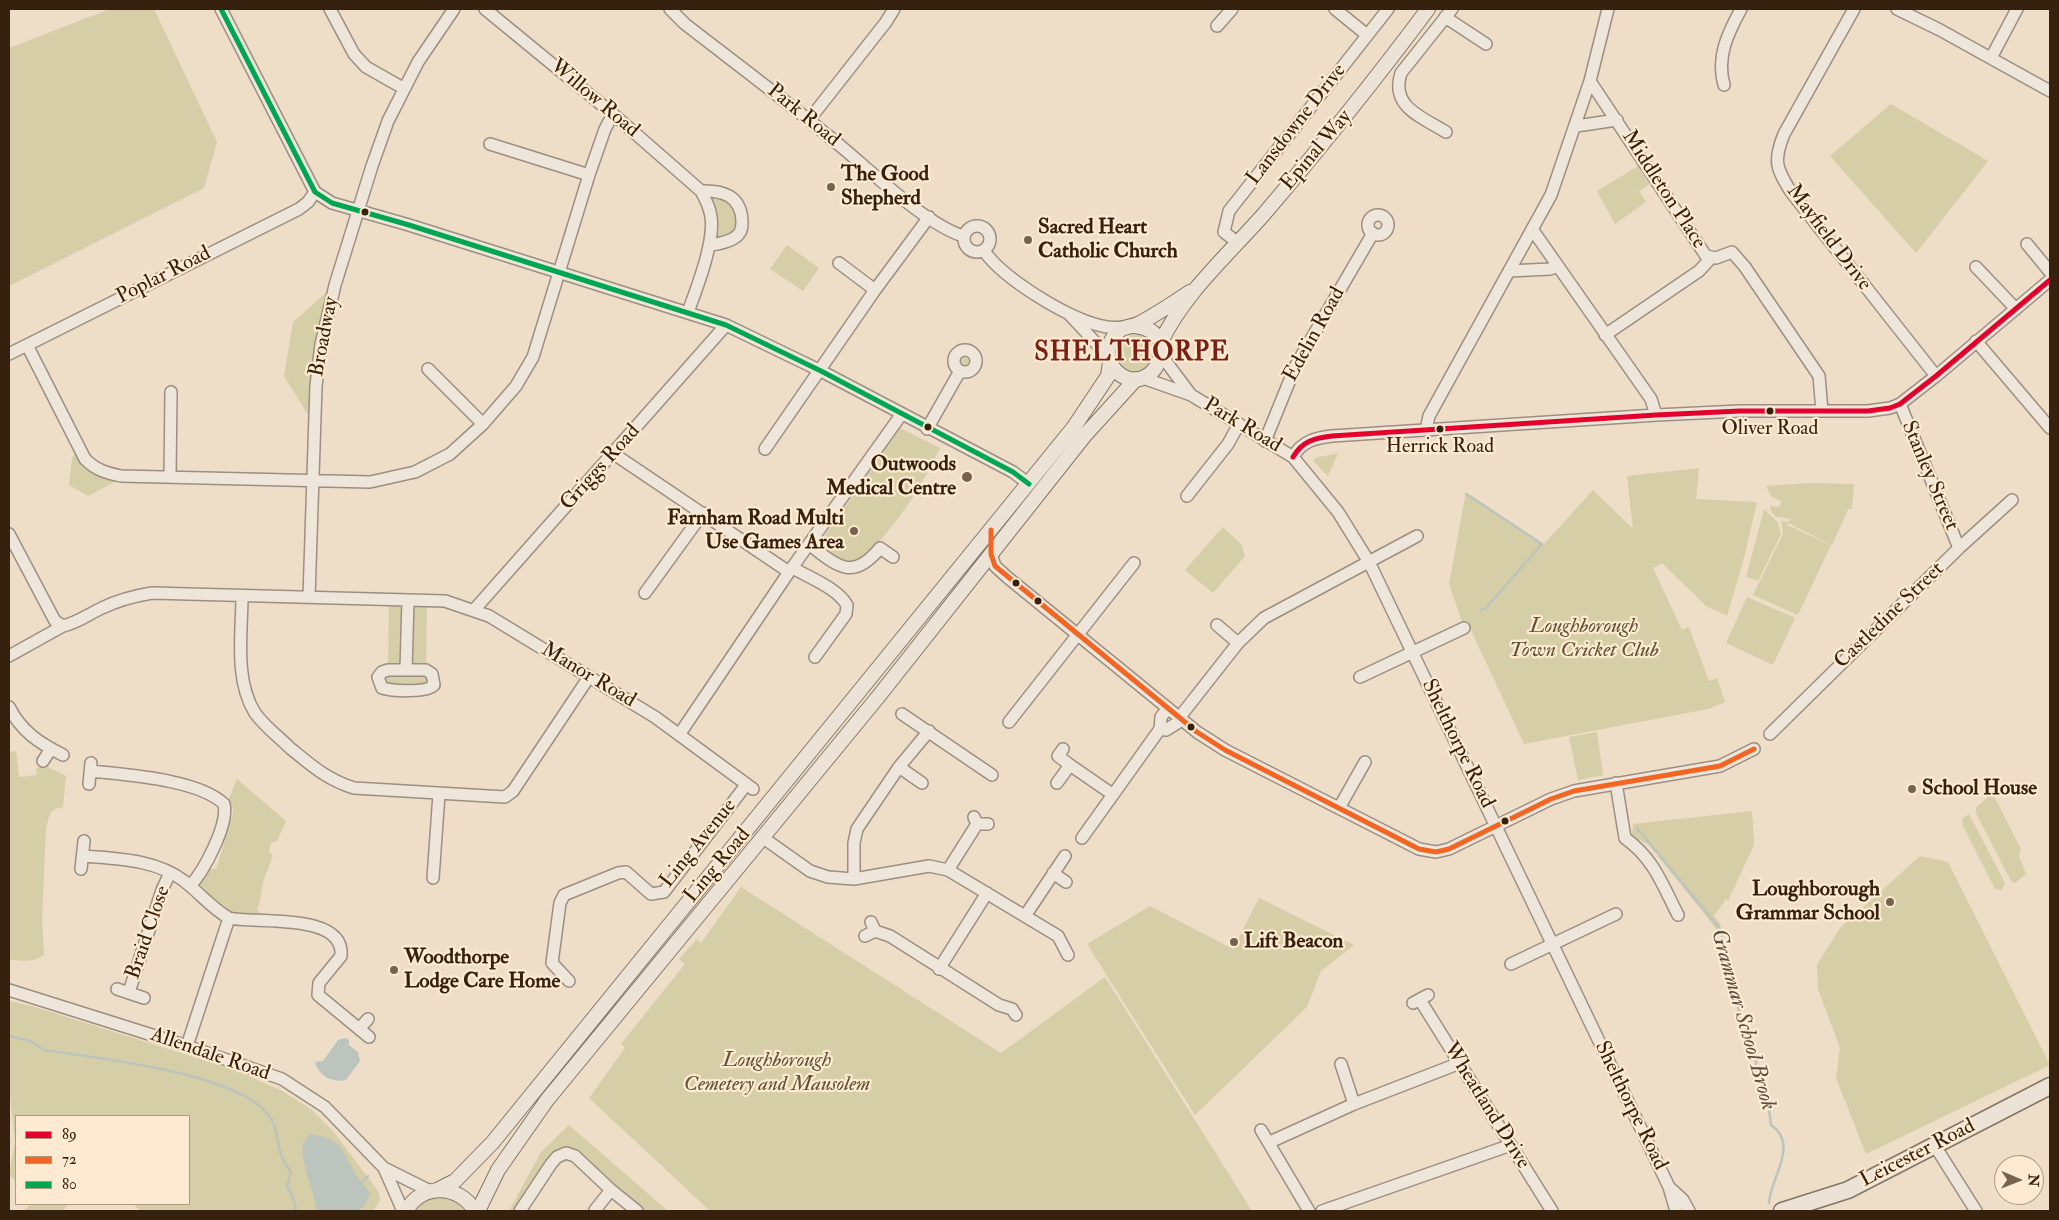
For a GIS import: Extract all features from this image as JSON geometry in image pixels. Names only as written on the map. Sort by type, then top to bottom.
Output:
[{"type":"highway","name":"Leicester Road","points":[[1782,1211],[1848,1190],[2050,1086]]},
{"type":"main road","name":"Epinal Way","points":[[1130,326],[1160,312],[1198,286],[1238,243],[1374,81],[1428,9]]},
{"type":"main road","name":"Epinal Way","points":[[1161,350],[1198,286]]},
{"type":"main road","points":[[1130,326],[1148,329],[1161,350],[1156,369],[1140,378],[1120,375],[1109,359],[1108,349],[1114,336],[1130,326]]},
{"type":"main road","name":"Ling Road","points":[[404,1211],[418,1197],[455,1182],[493,1142],[1074,427],[1108,376],[1109,359]]},
{"type":"main road","name":"Ling Road","points":[[478,1211],[498,1170],[547,1100],[878,697],[1086,434],[1140,378]]},
{"type":"main road","points":[[990,530],[991,554]]},
{"type":"main road","points":[[433,1190],[460,1195],[474,1211]]},
{"type":"street","points":[[221,9],[315,192],[332,203],[688,312],[726,326],[821,371],[927,429],[1014,472],[1028,484]]},
{"type":"street","points":[[330,9],[354,54],[366,67],[403,88]]},
{"type":"street","name":"Broadway","points":[[309,597],[313,424],[321,344],[335,285],[372,166],[403,88],[454,9]]},
{"type":"street","name":"Willow Road","points":[[485,9],[614,114],[702,191],[711,217],[709,245],[688,312]]},
{"type":"street","name":"Park Road","points":[[670,9],[685,24],[809,120],[943,228],[963,236],[967,249],[975,253],[984,251],[1004,274],[1069,314],[1108,328],[1130,326]]},
{"type":"street","points":[[809,120],[886,22],[894,9]]},
{"type":"street","points":[[1217,26],[1232,9]]},
{"type":"street","points":[[1335,9],[1368,35]]},
{"type":"street","name":"Lansdowne Drive","points":[[1238,243],[1224,232],[1229,211],[1388,9]]},
{"type":"street","points":[[1426,430],[1429,416],[1554,188],[1590,82],[1608,9]]},
{"type":"street","points":[[1724,85],[1721,71],[1725,42],[1741,9]]},
{"type":"street","name":"Mayfield Drive","points":[[1854,9],[1784,134],[1778,148],[1777,169],[1791,192],[1936,376]]},
{"type":"street","points":[[1897,9],[2050,91]]},
{"type":"street","points":[[1991,58],[2017,9]]},
{"type":"street","points":[[1447,132],[1409,109],[1399,94],[1398,85],[1401,73],[1448,13],[1486,44]]},
{"type":"street","name":"Middleton Place","points":[[1590,82],[1706,256],[1712,258]]},
{"type":"street","points":[[27,345],[85,459],[94,468],[121,476],[370,482],[414,472],[434,464],[450,454],[483,424],[516,386],[533,358],[589,175],[605,129],[614,114]]},
{"type":"street","name":"Middleton Place","points":[[1576,126],[1617,120]]},
{"type":"street","points":[[490,144],[589,175]]},
{"type":"street","points":[[702,191],[720,192],[732,196],[737,200],[741,214],[741,230],[738,235],[719,244],[709,245]]},
{"type":"street","name":"Poplar Road","points":[[9,354],[299,208],[308,202],[315,192]]},
{"type":"street","points":[[765,449],[821,371],[875,290],[929,217]]},
{"type":"street","points":[[963,236],[972,226],[986,229],[990,241],[984,251]]},
{"type":"street","points":[[1532,229],[1651,398],[1656,415]]},
{"type":"street","name":"Edelin Road","points":[[1265,441],[1296,365],[1373,233]]},
{"type":"street","points":[[2026,244],[2050,272]]},
{"type":"street","name":"Middleton Place","points":[[1605,335],[1699,271],[1712,258],[1732,252],[1739,258],[1819,376],[1822,411]]},
{"type":"street","points":[[839,263],[875,290]]},
{"type":"street","points":[[1509,271],[1550,269],[1558,266]]},
{"type":"street","points":[[1976,266],[2016,309]]},
{"type":"street","name":"Park Road","points":[[1140,378],[1191,395],[1293,456],[1304,444],[1314,438],[1656,415],[1868,411],[1900,404],[2050,280]]},
{"type":"street","name":"Park Road","points":[[1069,314],[1109,359]]},
{"type":"street","name":"Griggs Road","points":[[474,610],[726,326]]},
{"type":"street","points":[[1976,341],[2049,425]]},
{"type":"street","name":"Park Road","points":[[1161,350],[1191,395]]},
{"type":"street","points":[[428,369],[483,424]]},
{"type":"street","points":[[927,429],[960,371]]},
{"type":"street","points":[[170,477],[171,392]]},
{"type":"street","name":"Stanley Street","points":[[1900,404],[1959,548]]},
{"type":"street","points":[[679,735],[791,570],[901,415]]},
{"type":"street","points":[[1187,496],[1228,444],[1239,424]]},
{"type":"street","points":[[614,454],[791,570],[836,594],[847,605],[846,614],[820,640],[816,656]]},
{"type":"street","name":"Shelthorpe Road","points":[[1293,456],[1338,512],[1369,562],[1670,1187],[1674,1210]]},
{"type":"street","name":"Castledine Street","points":[[1770,734],[1959,548],[2012,500]]},
{"type":"street","points":[[645,593],[703,513]]},
{"type":"street","points":[[9,534],[54,621],[63,626]]},
{"type":"street","points":[[1160,728],[1166,730],[1181,719],[1238,643],[1273,612],[1417,536]]},
{"type":"street","points":[[810,545],[837,565],[848,569],[865,564],[884,543],[892,557]]},
{"type":"street","points":[[991,554],[995,566],[1007,578],[1181,719],[1225,750],[1428,852],[1449,849],[1496,825],[1574,791],[1720,766],[1754,749]]},
{"type":"street","points":[[1009,722],[1134,563]]},
{"type":"street","name":"Manor Road","points":[[9,656],[63,626],[72,624],[116,602],[152,593],[445,601],[474,610],[655,717],[750,787]]},
{"type":"street","points":[[242,596],[241,659],[245,690],[254,712],[270,732],[309,764],[338,783],[354,788],[506,797],[513,790],[589,677]]},
{"type":"street","points":[[406,670],[408,600]]},
{"type":"street","points":[[1217,625],[1238,643]]},
{"type":"street","points":[[1360,677],[1464,628]]},
{"type":"street","points":[[9,707],[19,725],[29,735],[63,755]]},
{"type":"street","points":[[1082,838],[1160,728],[1161,717],[1168,708]]},
{"type":"street","points":[[902,714],[992,775]]},
{"type":"street","points":[[854,880],[854,843],[857,829],[899,767],[929,731]]},
{"type":"street","points":[[43,761],[51,749]]},
{"type":"street","points":[[1063,750],[1058,756],[1112,794]]},
{"type":"street","points":[[1340,808],[1365,762]]},
{"type":"street","points":[[1057,783],[1070,765]]},
{"type":"street","points":[[89,784],[91,767],[172,782],[213,796],[224,804],[223,815],[209,859],[190,886]]},
{"type":"street","points":[[899,767],[922,783]]},
{"type":"street","points":[[1616,783],[1620,841],[1642,850],[1653,866],[1678,915]]},
{"type":"street","name":"Ling Avenue","points":[[569,981],[552,963],[561,899],[567,893],[626,869],[651,894],[664,892],[750,787]]},
{"type":"street","points":[[433,878],[439,794]]},
{"type":"street","points":[[948,870],[980,822]]},
{"type":"street","points":[[762,837],[810,871],[828,877],[854,880],[913,867],[929,866],[948,870],[1058,936],[1069,957]]},
{"type":"street","points":[[82,869],[84,841]]},
{"type":"street","points":[[83,856],[144,863],[170,873],[190,886],[210,906],[229,918],[246,921],[293,922],[321,929],[335,937],[341,946],[341,956],[319,982],[317,991],[322,999],[369,1037]]},
{"type":"street","points":[[1026,916],[1065,856]]},
{"type":"street","name":"Braid Close","points":[[129,992],[162,890],[170,873]]},
{"type":"street","points":[[1053,873],[1066,882]]},
{"type":"street","points":[[939,969],[987,893]]},
{"type":"street","points":[[1511,964],[1616,914]]},
{"type":"street","points":[[187,1046],[229,918]]},
{"type":"street","points":[[870,930],[890,936],[939,969],[999,1005],[1015,1008]]},
{"type":"street","name":"Braid Close","points":[[117,988],[144,998]]},
{"type":"street","name":"Allendale Road","points":[[9,990],[187,1046],[268,1074],[307,1093],[338,1118],[384,1168],[404,1211]]},
{"type":"street","name":"Wheatland Drive","points":[[1420,999],[1552,1211]]},
{"type":"street","points":[[360,1029],[368,1019]]},
{"type":"street","points":[[1270,1142],[1354,1104],[1460,1063]]},
{"type":"street","points":[[1340,1065],[1354,1104]]},
{"type":"street","points":[[1261,1130],[1270,1142],[1309,1211]]},
{"type":"street","points":[[1322,1211],[1511,1145]]},
{"type":"street","points":[[1935,1146],[1976,1211]]},
{"type":"street","points":[[520,1211],[551,1164],[562,1154],[575,1156],[611,1190],[638,1211]]},
{"type":"street","name":"Allendale Road","points":[[384,1168],[433,1190]]},
{"type":"street","name":"Shelthorpe Road","points":[[1670,1187],[1683,1200],[1689,1211]]},
{"type":"street","points":[[595,1210],[611,1190]]},
{"type":"green space","points":[[110,9],[154,9],[217,142],[204,188],[9,286],[9,48]]},
{"type":"green space","points":[[1891,104],[1988,161],[1916,253],[1830,156]]},
{"type":"green space","points":[[1638,166],[1649,184],[1639,191],[1646,202],[1615,224],[1597,191]]},
{"type":"green space","points":[[710,191],[732,196],[741,230],[709,245],[719,224],[714,205],[708,204]]},
{"type":"green space","points":[[787,245],[819,268],[803,291],[770,269]]},
{"type":"green space","points":[[335,285],[313,423],[284,376],[293,322]]},
{"type":"green space","points":[[1135,334],[1149,339],[1154,353],[1149,367],[1135,372],[1121,367],[1116,353],[1121,339]]},
{"type":"green space","points":[[965,350],[973,353],[976,361],[973,369],[965,372],[957,369],[954,361],[957,353]]},
{"type":"green space","points":[[900,428],[940,448],[914,495],[893,525],[856,564],[846,562],[829,553],[821,546],[821,541]]},
{"type":"green space","points":[[79,447],[85,459],[125,476],[88,496],[69,485],[72,458]]},
{"type":"green space","points":[[1338,453],[1328,476],[1313,461],[1315,458]]},
{"type":"green space","name":"Loughborough Town Cricket Club","points":[[1699,468],[1696,499],[1757,502],[1744,558],[1727,616],[1706,606],[1662,563],[1653,568],[1682,630],[1689,627],[1709,681],[1717,678],[1725,702],[1708,709],[1524,744],[1470,628],[1464,628],[1449,584],[1466,492],[1544,544],[1593,490],[1633,529],[1627,476]]},
{"type":"green space","points":[[1810,483],[1854,484],[1852,509],[1849,508],[1832,545],[1788,523],[1787,525],[1831,545],[1798,615],[1753,595],[1783,534],[1781,521],[1789,522],[1791,519],[1772,514],[1770,506],[1780,507],[1781,501],[1772,497],[1766,486]]},
{"type":"green space","points":[[1764,509],[1778,523],[1781,534],[1758,581],[1746,577]]},
{"type":"green space","points":[[1223,527],[1241,544],[1245,556],[1213,593],[1185,570]]},
{"type":"green space","points":[[1747,597],[1795,618],[1773,665],[1726,643]]},
{"type":"green space","points":[[389,600],[427,601],[426,670],[434,685],[388,690],[382,672],[388,670]]},
{"type":"green space","points":[[1597,732],[1603,775],[1578,780],[1569,737]]},
{"type":"green space","points":[[16,751],[19,777],[37,775],[36,768],[44,765],[66,776],[63,807],[55,809],[50,813],[46,828],[42,920],[44,955],[27,961],[9,959],[9,752]]},
{"type":"green space","points":[[237,779],[286,821],[277,841],[271,843],[269,851],[273,856],[263,882],[259,906],[257,906],[259,914],[245,914],[238,920],[190,886],[204,869],[214,869],[217,867],[233,813],[233,808],[228,801]]},
{"type":"green space","points":[[1989,796],[1994,796],[2021,849],[2019,856],[2026,874],[2015,883],[2011,881],[1976,813],[1976,808]]},
{"type":"green space","points":[[1752,811],[1754,845],[1728,901],[1726,899],[1714,916],[1721,925],[1718,931],[1649,845],[1632,836],[1633,824]]},
{"type":"green space","points":[[1969,814],[2005,883],[2002,890],[1995,889],[1963,826],[1962,819]]},
{"type":"green space","points":[[1920,856],[1948,862],[2050,1065],[1866,1154],[1836,1078],[1840,1048],[1818,989],[1817,965],[1840,928]]},
{"type":"green space","name":"Loughborough Cemetery and Mausolem","points":[[741,887],[1001,1053],[1105,977],[1252,1211],[710,1211],[589,1098],[625,1048],[621,1044],[685,964],[679,959],[697,939],[701,943]]},
{"type":"green space","points":[[1259,898],[1354,945],[1321,971],[1307,1007],[1195,1115],[1087,944],[1150,906],[1233,949]]},
{"type":"green space","points":[[9,1001],[32,1006],[238,1071],[280,1090],[311,1109],[333,1131],[378,1191],[380,1200],[372,1211],[141,1211],[134,1205],[190,1205],[190,1115],[15,1115],[15,1142],[9,1087]]},
{"type":"green space","points":[[569,1125],[668,1211],[644,1211],[588,1160],[566,1153],[520,1211],[509,1211],[541,1152]]},
{"type":"green space","points":[[15,1142],[15,1180],[9,1175]]},
{"type":"green space","points":[[437,1190],[475,1211],[406,1211]]},
{"type":"green space","points":[[29,1205],[68,1205],[62,1211],[24,1211]]},
{"type":"shaded area","points":[[346,1038],[349,1040],[349,1045],[358,1052],[360,1061],[346,1080],[330,1079],[319,1071],[315,1062],[323,1061],[338,1040]]},
{"type":"shaded area","points":[[310,1134],[332,1140],[338,1145],[368,1191],[370,1195],[365,1205],[358,1211],[317,1211],[302,1149]]},
{"type":"waterway","points":[[1466,494],[1542,544],[1485,609],[1481,611]]},
{"type":"waterway","name":"Grammar School Brook","points":[[1637,828],[1721,930],[1725,960],[1732,970],[1732,984],[1736,994],[1743,1034],[1748,1039],[1756,1062],[1756,1072],[1767,1095],[1771,1125],[1779,1133],[1783,1142],[1781,1162],[1769,1203]]},
{"type":"waterway","points":[[9,1036],[30,1041],[44,1050],[163,1069],[195,1077],[225,1087],[250,1099],[267,1113],[273,1122],[281,1155],[291,1172],[287,1187],[293,1197],[296,1211]]},
{"type":"waterway","points":[[361,1182],[368,1176]]},
{"type":"transit line","name":"80","points":[[221,9],[315,192],[332,203],[409,225],[726,325],[821,371],[1013,472],[1029,484]]},
{"type":"transit line","name":"89","points":[[1293,457],[1300,447],[1310,441],[1332,436],[1656,415],[1740,411],[1868,411],[1890,408],[1900,404],[1936,376],[2050,280]]},
{"type":"transit line","name":"72","points":[[991,530],[991,554],[995,566],[1197,732],[1225,750],[1419,849],[1436,852],[1449,849],[1551,799],[1574,791],[1720,766],[1754,749]]},
{"type":"place","name":"The Good Shepherd","points":[[831,187]]},
{"type":"place","name":"Sacred Heart Catholic Church","points":[[1028,240]]},
{"type":"place","name":"Oliver Road","points":[[1770,411]]},
{"type":"place","name":"Herrick Road","points":[[1440,429]]},
{"type":"place","name":"Outwoods Medical Centre","points":[[967,477]]},
{"type":"place","name":"Farnham Road Multi Use Games Area","points":[[854,531]]},
{"type":"place","name":"School House","points":[[1912,789]]},
{"type":"place","name":"Loughborough Grammar School","points":[[1890,902]]},
{"type":"place","name":"Lift Beacon","points":[[1234,942]]},
{"type":"place","name":"Woodthorpe Lodge Care Home","points":[[394,970]]},
{"type":"district","name":"SHELTHORPE","points":[[1132,354]]}]
